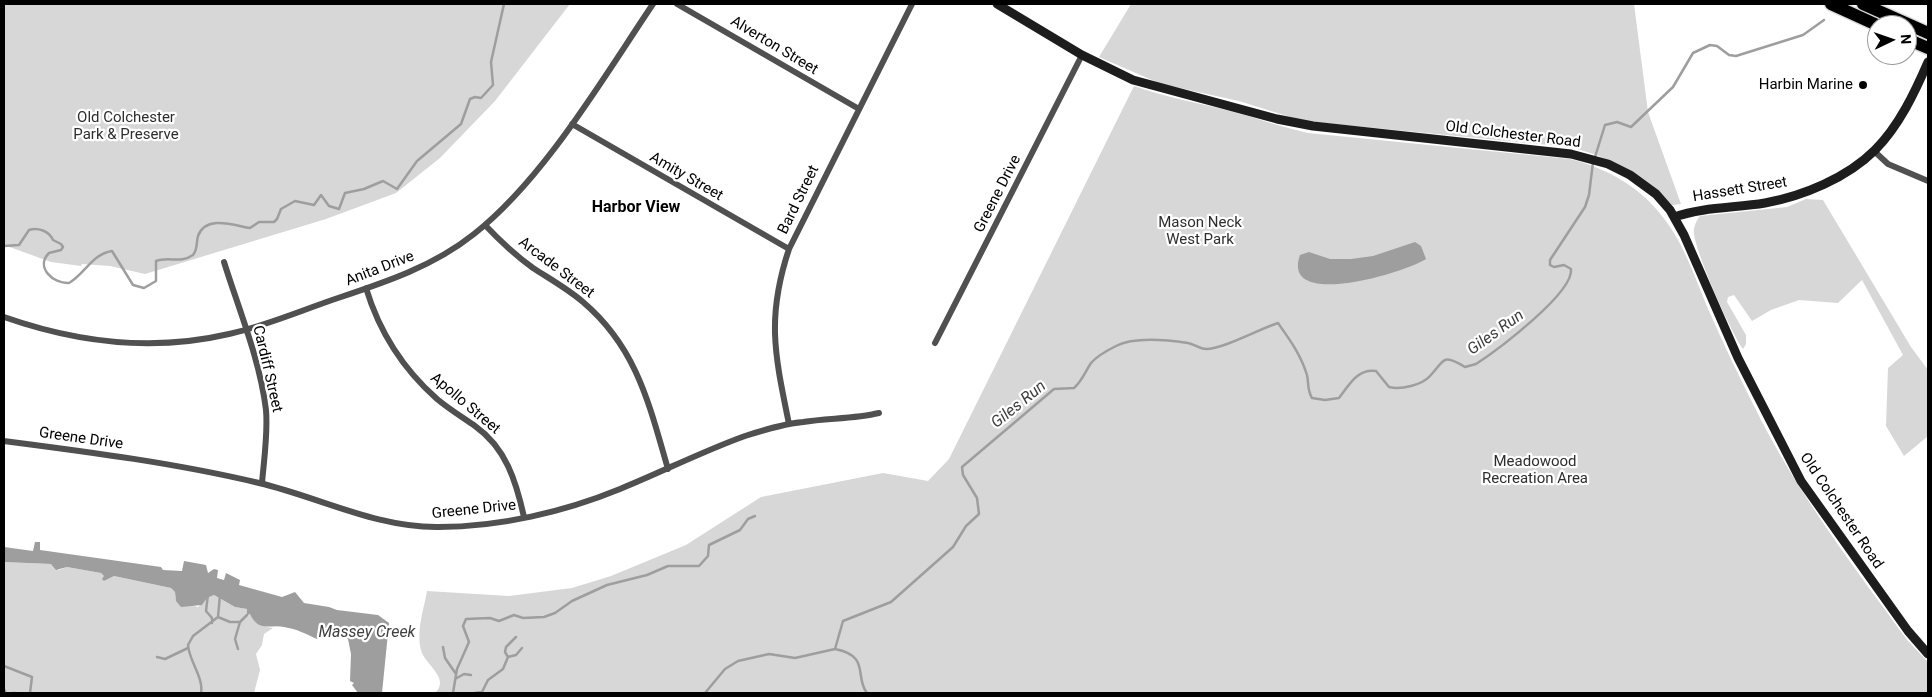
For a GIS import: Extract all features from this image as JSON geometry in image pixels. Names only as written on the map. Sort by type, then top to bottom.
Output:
[{"type":"highway","points":[[1831,4],[1867,21]]},
{"type":"highway","points":[[1863,4],[1928,33]]},
{"type":"street","name":"Anita Drive","points":[[4,317],[61,335],[122,344],[185,342],[246,330],[426,265],[456,247],[484,225],[528,180],[572,124],[654,4]]},
{"type":"street","name":"Alverton Street","points":[[678,4],[859,109]]},
{"type":"street","name":"Bard Street","points":[[789,424],[777,364],[774,332],[780,277],[789,249],[912,4]]},
{"type":"street","name":"Old Colchester Road","points":[[996,4],[1082,55],[1133,80],[1291,123],[1554,151],[1585,157],[1620,169],[1641,182],[1660,198],[1674,217],[1740,362],[1801,481],[1903,625],[1928,654]]},
{"type":"street","name":"Greene Drive","points":[[935,343],[1082,55]]},
{"type":"street","name":"Hassett Street","points":[[1674,217],[1692,212],[1764,203],[1795,196],[1829,181],[1874,151],[1902,112],[1928,62]]},
{"type":"street","name":"Amity Street","points":[[572,124],[789,249]]},
{"type":"street","points":[[1874,151],[1888,164],[1928,181]]},
{"type":"street","name":"Arcade Street","points":[[484,225],[517,256],[583,302],[618,340],[633,363],[644,388],[668,469]]},
{"type":"street","name":"Cardiff Street","points":[[224,262],[246,330],[266,410],[262,483]]},
{"type":"street","name":"Apollo Street","points":[[366,288],[383,331],[407,368],[438,400],[485,434],[504,456],[514,477],[524,517]]},
{"type":"street","name":"Greene Drive","points":[[4,441],[98,453],[262,483],[377,520],[441,528],[470,526],[524,517],[597,498],[744,437],[789,424],[879,413]]},
{"type":"green space","name":"Old Colchester Park & Preserve","points":[[4,4],[570,4],[495,101],[440,158],[396,193],[326,219],[145,274],[110,266],[82,264],[81,266],[51,262],[4,245]]},
{"type":"green space","points":[[1131,4],[1634,4],[1648,112],[1681,204],[1672,205],[1661,194],[1625,168],[1599,156],[1570,147],[1303,121],[1239,101],[1161,84],[1099,57]]},
{"type":"green space","name":"Meadowood Recreation Area","points":[[1134,86],[1308,133],[1570,159],[1596,167],[1632,187],[1653,205],[1677,238],[1741,379],[1761,420],[1794,478],[1830,534],[1869,588],[1908,641],[1928,662],[1928,693],[435,693],[440,682],[435,671],[423,655],[419,635],[427,591],[509,596],[572,588],[611,576],[686,545],[761,497],[883,473],[928,481],[949,459]]},
{"type":"green space","points":[[1806,199],[1823,200],[1911,347],[1928,370],[1928,436],[1904,456],[1886,426],[1888,368],[1903,355],[1862,280],[1838,303],[1799,300],[1771,310],[1752,321],[1734,295],[1728,297],[1727,302],[1746,335],[1746,344],[1743,349],[1707,275],[1696,244],[1694,232],[1695,225],[1700,216],[1787,207]]},
{"type":"green space","points":[[4,562],[51,564],[59,570],[67,567],[101,573],[104,576],[104,581],[114,576],[171,588],[175,592],[176,601],[198,607],[207,598],[214,595],[235,607],[247,609],[247,615],[250,614],[261,626],[273,628],[264,634],[262,645],[256,654],[260,670],[254,693],[4,693]]},
{"type":"water","points":[[1415,242],[1421,246],[1426,259],[1395,272],[1373,278],[1348,283],[1326,284],[1309,281],[1299,272],[1300,255],[1309,252],[1330,259],[1351,259],[1373,256]]},
{"type":"water","name":"Massey Creek","points":[[35,542],[40,542],[40,550],[161,567],[163,570],[182,571],[184,561],[206,565],[208,573],[214,569],[218,570],[217,578],[224,580],[226,573],[240,580],[239,585],[282,597],[295,592],[304,603],[337,610],[378,615],[389,623],[382,693],[358,693],[352,685],[354,683],[350,681],[351,654],[348,639],[344,637],[337,636],[317,639],[289,628],[261,626],[253,620],[250,614],[247,615],[247,609],[235,607],[214,595],[207,598],[202,605],[181,607],[176,601],[175,592],[171,588],[114,576],[104,581],[102,579],[104,576],[101,573],[67,567],[56,570],[51,564],[4,562],[4,547],[33,551]]},
{"type":"waterway","points":[[4,246],[19,245],[29,230],[43,230],[63,247],[61,250],[49,253],[45,258],[45,269],[57,281],[69,283],[99,256],[112,251],[133,285],[144,288],[156,281],[156,261],[165,259],[179,260],[193,255],[198,236],[202,229],[208,225],[222,223],[250,228],[259,222],[274,222],[281,209],[295,201],[314,205],[321,195],[329,206],[339,209],[345,193],[364,189],[383,181],[397,189],[417,161],[461,124],[470,99],[475,97],[481,98],[493,85],[491,62],[504,4]]},
{"type":"waterway","name":"Giles Run","points":[[1595,157],[1605,125],[1617,122],[1631,127],[1673,87],[1693,53],[1710,45],[1717,46],[1729,55],[1736,56],[1803,35],[1824,20]]},
{"type":"waterway","name":"Giles Run","points":[[705,693],[725,669],[738,661],[769,654],[795,658],[835,649],[843,621],[891,602],[953,547],[966,526],[979,514],[977,498],[963,475],[962,467],[1054,389],[1074,388],[1093,360],[1116,346],[1132,341],[1152,340],[1188,343],[1204,349],[1213,348],[1278,323],[1302,361],[1307,375],[1310,395],[1312,398],[1325,400],[1339,398],[1354,378],[1364,372],[1376,371],[1389,387],[1399,388],[1411,386],[1426,379],[1444,360],[1452,360],[1465,367],[1476,364],[1532,321],[1548,306],[1569,279],[1571,269],[1564,265],[1554,267],[1550,265],[1550,260],[1585,207],[1589,195],[1593,162]]},
{"type":"waterway","points":[[453,693],[457,669],[469,642],[463,626],[466,619],[490,618],[499,621],[514,615],[523,618],[544,617],[555,613],[572,601],[607,585],[647,575],[668,566],[699,566],[708,556],[709,545],[740,530],[748,519],[755,516]]},
{"type":"waterway","points":[[208,594],[206,611],[212,618],[212,623]]},
{"type":"waterway","points":[[201,693],[200,681],[188,645],[193,636],[218,617],[220,595]]},
{"type":"waterway","points":[[218,617],[230,622],[240,622],[247,615]]},
{"type":"waterway","points":[[238,649],[235,639],[240,622]]},
{"type":"waterway","points":[[508,657],[505,652],[506,647],[516,637]]},
{"type":"waterway","points":[[443,647],[445,658],[456,674]]},
{"type":"waterway","points":[[157,657],[165,659],[188,648]]},
{"type":"waterway","points":[[474,693],[482,692],[488,680],[503,669],[508,657],[516,655],[522,648]]},
{"type":"waterway","points":[[835,649],[846,652],[858,662],[863,687],[867,693]]},
{"type":"waterway","points":[[4,666],[32,677],[30,693]]},
{"type":"waterway","points":[[457,678],[464,674],[471,675]]},
{"type":"waterway","points":[[4,689],[6,693]]},
{"type":"place","name":"Harbin Marine","points":[[1863,85]]},
{"type":"district","name":"Harbor View","points":[[636,208]]},
{"type":"park label","name":"Mason Neck West Park","points":[[1200,232]]}]
